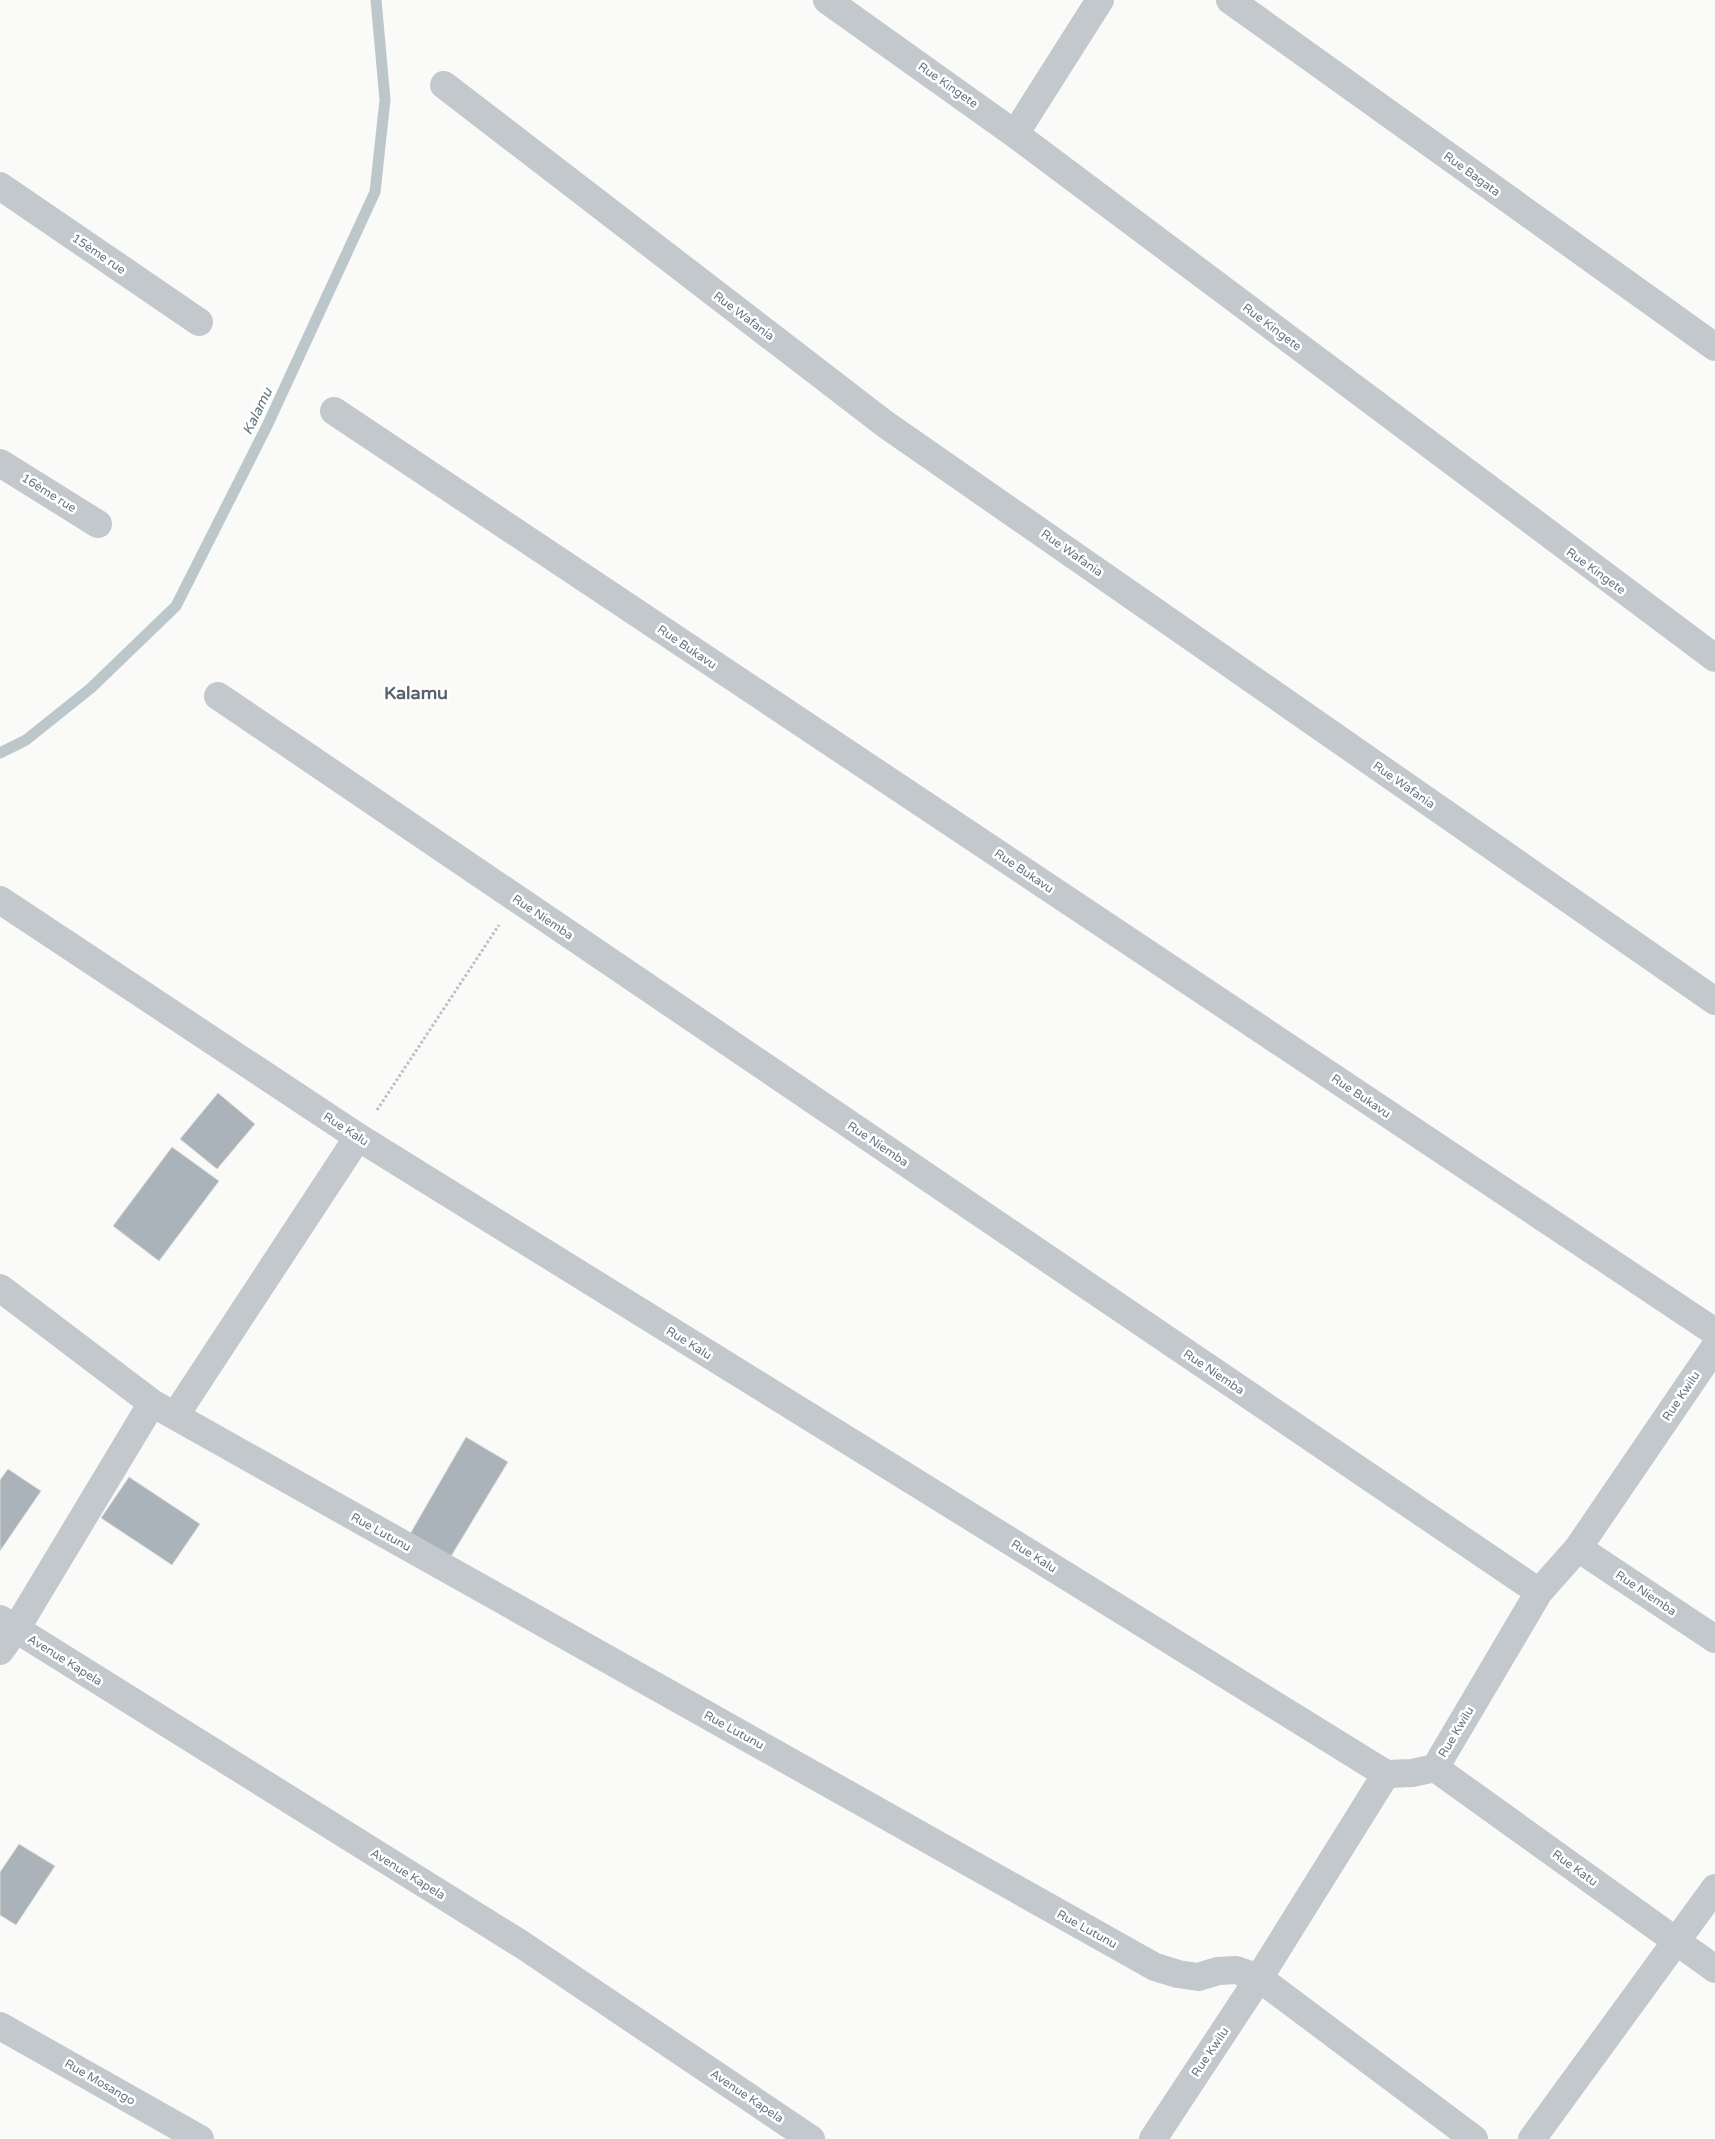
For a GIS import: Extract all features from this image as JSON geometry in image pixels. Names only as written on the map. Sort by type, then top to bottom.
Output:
[{"type":"street","name":"Rue Kingete","points":[[827,0],[1015,134],[1715,658]]},
{"type":"street","points":[[1015,134],[1100,0]]},
{"type":"street","name":"Rue Bagata","points":[[1230,0],[1715,347]]},
{"type":"street","name":"Rue Wafania","points":[[444,85],[885,424],[1715,1001]]},
{"type":"street","name":"15ème rue","points":[[0,186],[199,322]]},
{"type":"street","name":"Rue Bukavu","points":[[334,410],[1715,1332]]},
{"type":"street","name":"16ème rue","points":[[0,462],[98,524]]},
{"type":"street","name":"Rue Niemba","points":[[218,696],[1539,1592]]},
{"type":"street","name":"Rue Kalu","points":[[0,900],[358,1137],[1386,1774]]},
{"type":"street","points":[[0,1651],[8,1624],[358,1137]]},
{"type":"street","name":"Rue Lutunu","points":[[0,1288],[164,1409],[1154,1967],[1178,1974],[1198,1977],[1236,1970],[1259,1978],[1474,2139]]},
{"type":"street","name":"Rue Kwilu","points":[[1153,2139],[1259,1978],[1386,1774],[1435,1768],[1539,1592],[1578,1548],[1715,1347]]},
{"type":"street","name":"Rue Niemba","points":[[1578,1548],[1715,1639]]},
{"type":"street","name":"Avenue Kapela","points":[[8,1624],[521,1944],[811,2139]]},
{"type":"street","name":"Rue Katu","points":[[1435,1768],[1715,1969]]},
{"type":"street","points":[[1532,2139],[1715,1888]]},
{"type":"street","name":"Rue Mosango","points":[[0,2026],[200,2139]]},
{"type":"path","points":[[358,1137],[517,899]]},
{"type":"building","points":[[218,1093],[255,1124],[217,1169],[180,1139]]},
{"type":"building","points":[[172,1147],[219,1181],[159,1261],[113,1226]]},
{"type":"building","points":[[466,1437],[508,1462],[450,1558],[410,1534]]},
{"type":"building","points":[[8,1469],[41,1491],[0,1551],[0,1480]]},
{"type":"building","points":[[129,1477],[200,1524],[172,1565],[101,1518]]},
{"type":"building","points":[[19,1844],[55,1866],[16,1925],[0,1915],[0,1872]]},
{"type":"waterway","name":"Kalamu","points":[[0,753],[26,740],[91,688],[176,606],[267,426],[375,192],[385,100],[376,0]]},
{"type":"district","name":"Kalamu","points":[[416,693]]}]
